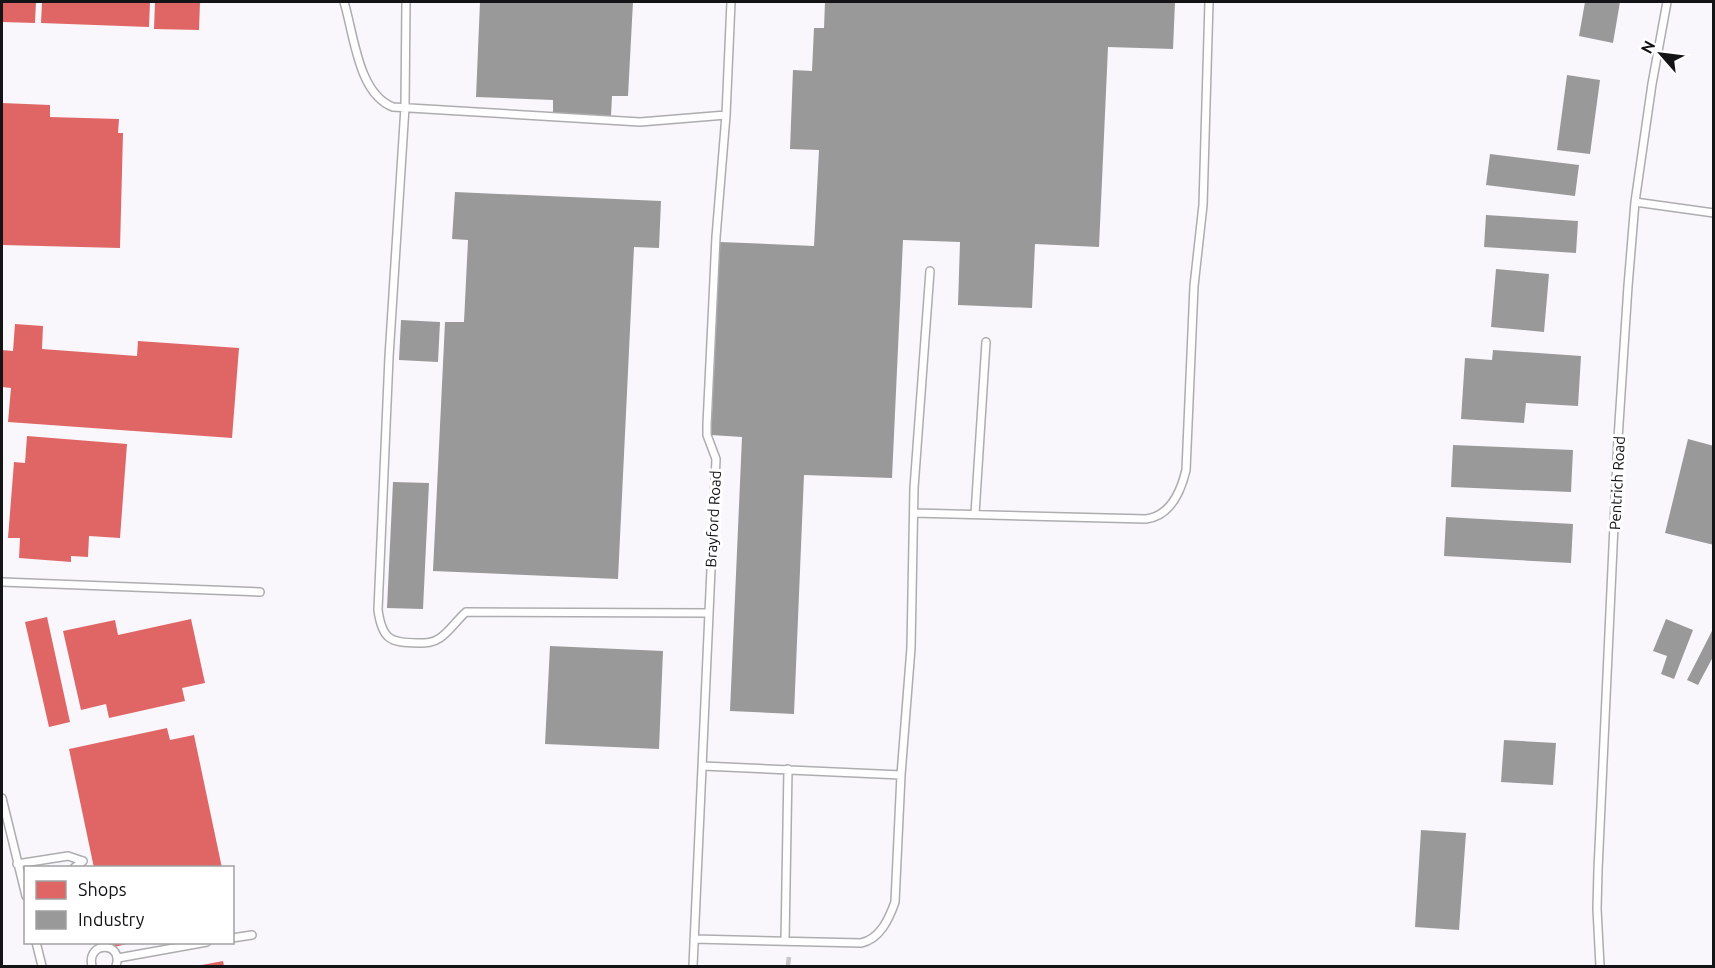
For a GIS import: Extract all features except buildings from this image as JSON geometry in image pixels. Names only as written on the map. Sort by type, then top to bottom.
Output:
[{"type":"lane","points":[[344,2],[366,82],[373,94],[385,104],[393,107],[640,122],[726,115]]},
{"type":"lane","points":[[406,2],[405,107],[389,368],[378,610],[381,627],[386,636],[396,643],[429,643],[439,639],[466,612],[709,613]]},
{"type":"lane","name":"Brayford Road","points":[[693,966],[716,459],[707,435],[707,425],[731,2]]},
{"type":"lane","points":[[914,513],[1146,519],[1156,518],[1162,514],[1179,491],[1186,470],[1194,286],[1203,206],[1209,2]]},
{"type":"lane","name":"Pentrich Road","points":[[1600,966],[1597,919],[1598,870],[1618,439],[1635,202],[1652,84],[1667,2]]},
{"type":"lane","points":[[1635,202],[1713,213]]},
{"type":"lane","points":[[694,939],[861,943],[869,941],[886,923],[895,902],[901,776],[911,648],[914,513],[930,271]]},
{"type":"lane","points":[[975,514],[986,342]]},
{"type":"lane","points":[[2,582],[260,592]]},
{"type":"lane","points":[[703,766],[901,776]]},
{"type":"lane","points":[[785,941],[788,769]]},
{"type":"lane","points":[[2,798],[17,864],[23,878]]},
{"type":"lane","points":[[17,864],[68,856],[83,864]]},
{"type":"lane","points":[[234,938],[252,935]]},
{"type":"lane","points":[[36,944],[42,966]]},
{"type":"lane","points":[[118,958],[196,944]]},
{"type":"lane","points":[[92,966],[92,954],[100,945],[111,949],[118,958]]},
{"type":"lane","points":[[116,966],[118,958]]},
{"type":"railway","points":[[788,966],[789,956]]}]
